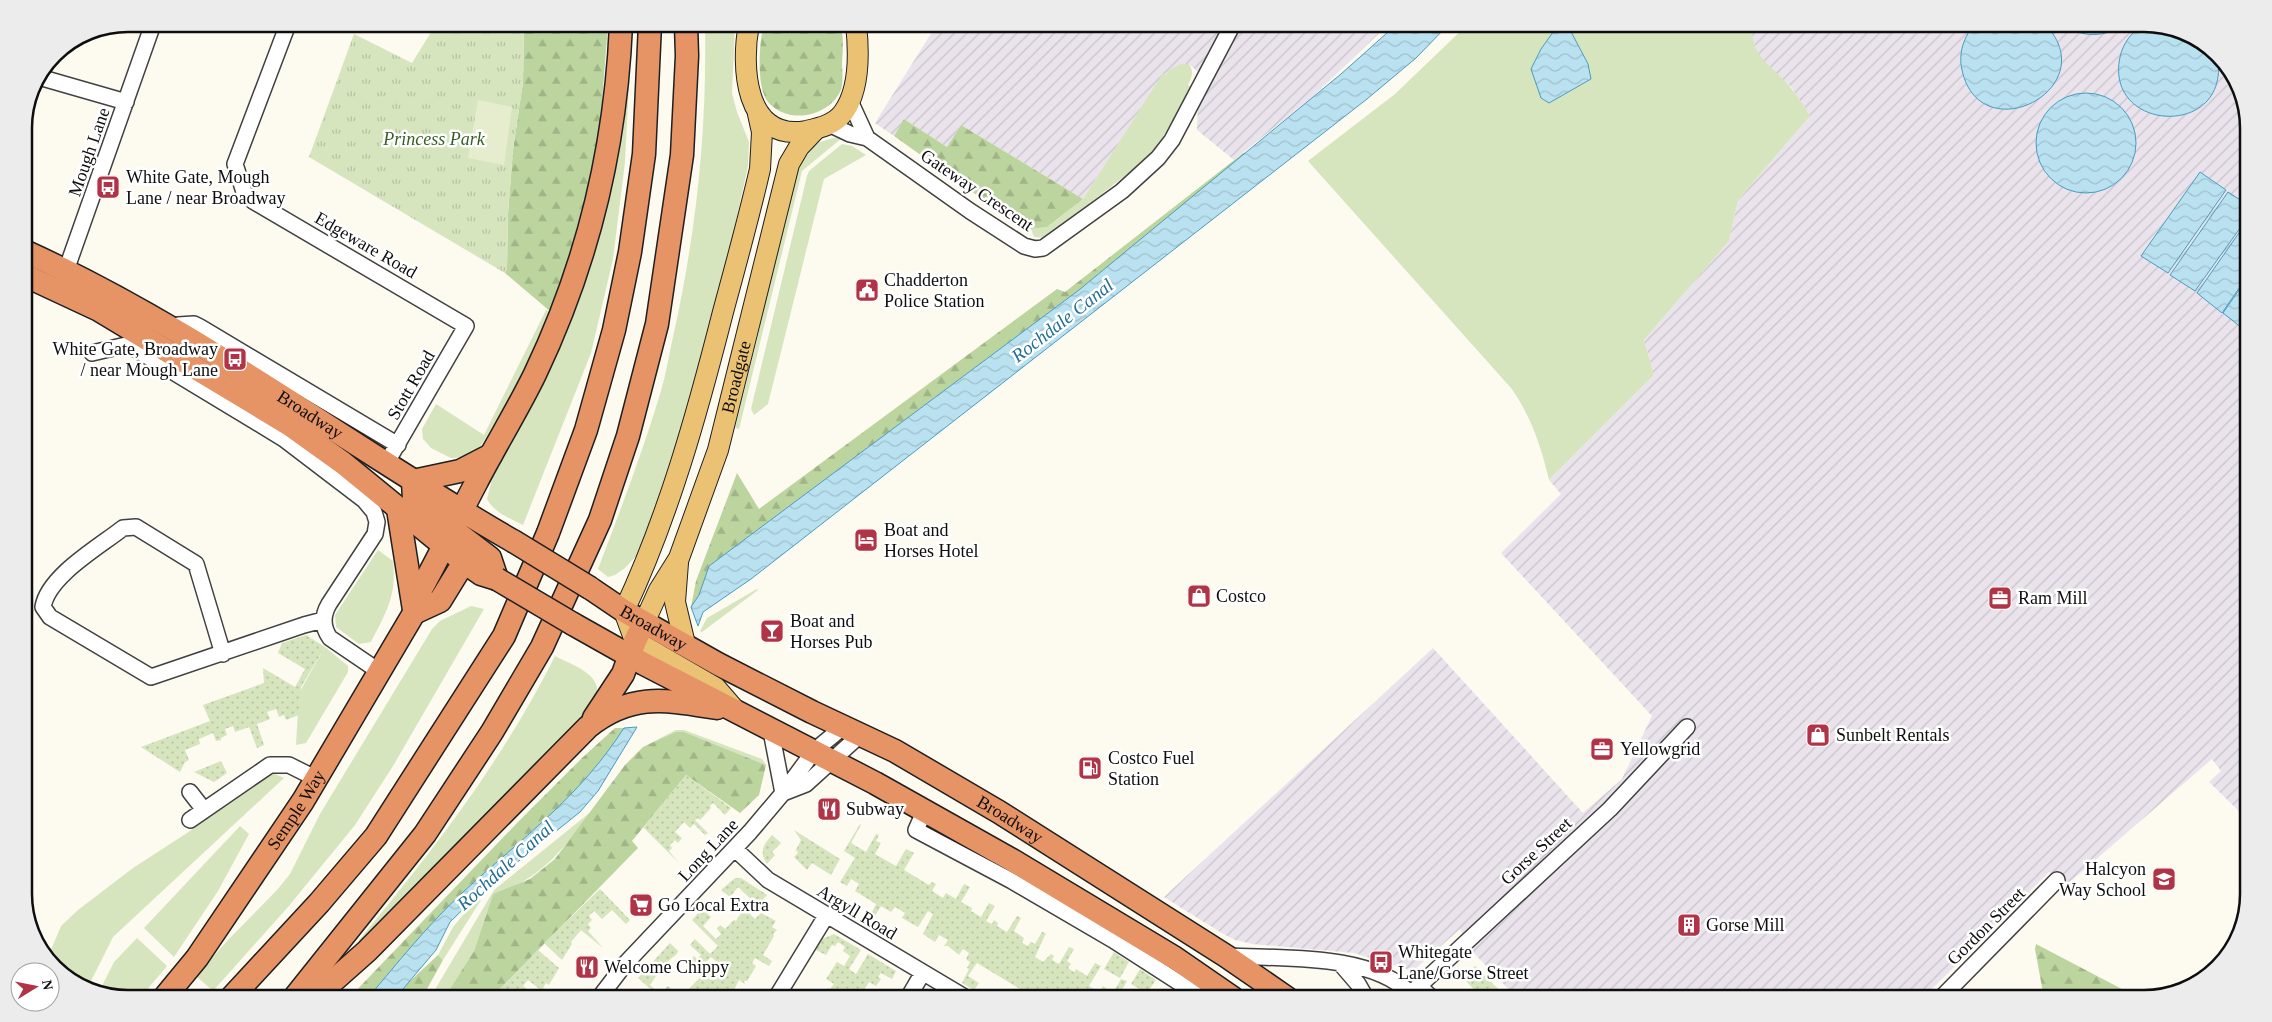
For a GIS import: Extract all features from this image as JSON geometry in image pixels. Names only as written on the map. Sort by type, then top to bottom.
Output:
[{"type":"highway","name":"Semple Way","points":[[171,989],[197,958],[317,779],[414,613],[420,591],[535,375],[560,320],[581,260],[606,163],[620,33]]},
{"type":"highway","points":[[239,989],[319,903],[376,836],[504,636],[548,533],[586,430],[614,330],[630,252],[644,154],[650,33]]},
{"type":"highway","points":[[301,989],[425,834],[492,732],[542,647],[600,520],[628,436],[657,324],[682,155],[688,56],[687,33]]},
{"type":"highway","name":"Broadway","points":[[33,256],[67,271],[392,453],[453,530],[481,574],[496,579],[573,624],[636,640],[685,644],[718,664],[895,751],[999,812],[1226,956],[1274,989]]},
{"type":"highway","name":"Broadway","points":[[33,280],[99,310],[290,425],[342,463],[398,510],[453,530],[513,541],[624,611],[636,640],[736,710],[771,731],[875,784],[919,821],[982,855],[1111,918],[1220,989]]},
{"type":"highway","points":[[413,481],[460,471],[492,455]]},
{"type":"highway","points":[[398,510],[414,613],[440,601],[469,554]]},
{"type":"highway","points":[[451,586],[479,586],[496,579]]},
{"type":"highway","points":[[324,989],[367,952],[588,727],[606,713],[614,702],[636,640]]},
{"type":"highway","points":[[614,702],[661,700],[736,710]]},
{"type":"main road","name":"Broadgate","points":[[624,611],[642,574],[699,408],[760,169],[762,132],[758,114],[750,100],[747,80],[747,33]]},
{"type":"main road","name":"Broadgate","points":[[636,640],[659,590],[679,558],[723,434],[789,164],[799,147],[843,112],[850,101],[855,84],[856,33]]},
{"type":"main road","points":[[758,114],[778,128],[787,130],[800,132],[823,126]]},
{"type":"main road","points":[[679,558],[675,602],[685,644]]},
{"type":"street","name":"Gateway Crescent","points":[[823,126],[867,138],[970,211],[1024,246],[1035,249],[1043,248],[1122,191],[1158,158],[1172,140],[1229,32]]},
{"type":"street","name":"Mough Lane","points":[[58,292],[150,33]]},
{"type":"street","name":"Edgeware Road","points":[[285,33],[236,164],[244,192],[466,326]]},
{"type":"street","points":[[46,79],[126,102]]},
{"type":"street","name":"Gateway Crescent","points":[[850,101],[867,138]]},
{"type":"street","name":"Stott Road","points":[[392,453],[466,326]]},
{"type":"street","name":"Broadway","points":[[92,353],[126,345],[284,438],[370,506],[377,522],[375,534],[329,604],[324,613],[323,620]]},
{"type":"street","points":[[223,654],[196,564],[136,528],[123,528],[58,579],[44,601],[43,607],[50,617],[151,677],[223,654],[323,620],[325,631],[330,638],[380,672]]},
{"type":"street","name":"Gorse Street","points":[[1415,989],[1610,809],[1687,727]]},
{"type":"street","points":[[771,731],[784,793]]},
{"type":"street","name":"Long Lane","points":[[606,989],[625,964],[736,849],[784,793],[852,731]]},
{"type":"street","points":[[190,820],[270,765],[289,765],[317,779]]},
{"type":"street","points":[[190,792],[204,810]]},
{"type":"street","name":"Argyll Road","points":[[736,849],[768,880],[950,989]]},
{"type":"street","name":"Broadway","points":[[982,855],[1189,989]]},
{"type":"street","name":"Gordon Street","points":[[1950,989],[2057,880]]},
{"type":"street","points":[[781,989],[826,916]]},
{"type":"street","points":[[1226,956],[1340,963],[1381,972],[1408,989]]},
{"type":"street","points":[[1340,963],[1361,989]]},
{"type":"street","points":[[913,989],[922,974]]},
{"type":"shaded area","points":[[1380,32],[1310,99],[1234,160],[1197,130],[1199,73],[1189,64],[1166,75],[1163,74],[1083,199],[961,125],[947,147],[904,119],[894,136],[875,123],[932,33]]},
{"type":"shaded area","points":[[1752,32],[2144,32],[2162,34],[2192,45],[2220,70],[2227,80],[2238,110],[2239,122],[2240,812],[2209,782],[2221,771],[2212,759],[2064,887],[2049,872],[1932,989],[1508,989],[1471,950],[1460,929],[1413,971],[1354,953],[1252,944],[1235,940],[1164,897],[1433,648],[1583,813],[1622,779],[1652,716],[1501,553],[1561,494],[1549,480],[1654,375],[1644,340],[1729,241],[1738,200],[1810,116],[1791,87],[1761,60],[1752,38]]},
{"type":"green space","points":[[1459,32],[1753,32],[1755,45],[1759,53],[1793,90],[1810,116],[1738,200],[1729,241],[1644,340],[1654,375],[1549,480],[1534,432],[1524,409],[1511,388],[1308,161],[1395,94]]},
{"type":"green space","name":"Princess Park","points":[[431,33],[524,33],[523,82],[513,150],[508,214],[507,268],[505,273],[309,157],[354,34],[412,63]]},
{"type":"green space","points":[[524,33],[607,33],[600,127],[586,207],[551,312],[505,273],[507,268],[508,214],[513,150],[523,82]]},
{"type":"green space","points":[[626,33],[632,33],[625,162],[613,259],[591,353],[523,525],[498,512],[487,499],[493,475],[544,378]]},
{"type":"green space","points":[[705,33],[735,33],[732,93],[737,112],[749,142],[748,166],[730,248],[692,395],[652,518],[636,556],[625,568],[615,575],[608,577],[598,569],[639,458],[661,391],[683,290],[699,177]]},
{"type":"green space","points":[[763,33],[842,33],[842,85],[834,101],[817,112],[807,115],[796,116],[776,109],[768,102],[764,95],[760,75]]},
{"type":"green space","points":[[1181,64],[1189,64],[1191,67],[1192,74],[1188,85],[1193,88],[1157,146],[1131,171],[1045,238],[1034,237],[1031,229],[1047,227],[1083,199],[1163,73],[1166,75],[1169,70]]},
{"type":"green space","points":[[478,100],[512,107],[504,165],[468,158]]},
{"type":"green space","points":[[904,119],[947,147],[961,125],[1083,199],[1047,227],[1031,229],[1016,223],[894,136]]},
{"type":"green space","points":[[833,138],[842,138],[802,171],[739,429],[735,428],[757,340],[773,261],[798,167],[817,143]]},
{"type":"green space","points":[[842,144],[852,146],[866,155],[824,179],[768,404],[754,415],[751,409],[807,176],[809,171]]},
{"type":"green space","points":[[1250,150],[1079,290],[709,566],[699,595],[691,607],[696,581],[737,473],[759,509],[1057,289],[1065,292],[1242,154]]},
{"type":"green space","points":[[546,310],[551,312],[525,371],[480,447],[467,457],[451,458],[431,448],[423,439],[422,429],[436,404],[484,435]]},
{"type":"green space","points":[[378,550],[393,561],[392,594],[386,613],[371,642],[359,644],[336,627],[335,615]]},
{"type":"green space","points":[[757,589],[702,632],[700,631],[707,618]]},
{"type":"green space","points":[[471,606],[484,609],[393,766],[355,825],[288,907],[215,989],[211,989],[196,976],[290,874],[320,814],[432,629],[440,621]]},
{"type":"green space","points":[[306,635],[325,647],[301,687],[299,715],[286,720],[284,715],[279,717],[276,709],[267,712],[270,719],[257,724],[264,745],[257,748],[249,727],[235,732],[233,726],[225,729],[227,735],[221,738],[221,740],[216,741],[213,733],[199,739],[200,744],[185,750],[189,760],[185,762],[180,772],[141,747],[210,721],[203,705],[264,683],[263,668],[295,687],[305,669],[278,653],[282,643]]},
{"type":"green space","points":[[325,647],[348,666],[348,672],[306,743],[296,745],[299,693]]},
{"type":"green space","points":[[555,656],[582,669],[593,679],[597,691],[588,709],[531,775],[365,947],[359,940],[414,873],[490,768],[513,732]]},
{"type":"green space","points":[[615,728],[624,728],[607,753],[569,796],[449,905],[376,989],[358,989],[517,823]]},
{"type":"green space","points":[[676,730],[684,730],[762,759],[766,765],[684,732],[643,747]]},
{"type":"green space","points":[[676,732],[684,732],[766,765],[759,795],[740,813],[686,775],[632,841],[638,848],[500,989],[450,989],[474,951],[493,894],[530,879],[555,859],[625,765],[643,747]]},
{"type":"green space","points":[[221,761],[227,773],[214,782],[194,772]]},
{"type":"green space","points":[[270,772],[284,778],[113,937],[91,981],[80,977],[65,966],[51,950],[61,926],[78,910],[133,868],[187,833]]},
{"type":"green space","points":[[686,775],[731,808],[725,815],[713,803],[700,820],[698,818],[695,820],[708,833],[705,835],[694,824],[690,828],[684,822],[675,832],[682,838],[678,843],[675,840],[670,845],[672,848],[669,851],[679,863],[643,827]]},
{"type":"green space","points":[[593,810],[550,861],[525,880],[493,894],[474,951],[450,989],[435,989],[494,890]]},
{"type":"green space","points":[[860,824],[851,843],[866,852],[876,834],[879,835],[876,841],[881,843],[875,854],[896,866],[906,849],[914,853],[904,870],[929,885],[932,882],[936,884],[932,891],[943,898],[946,893],[956,899],[964,884],[970,887],[961,902],[972,908],[971,911],[981,917],[989,903],[995,906],[986,921],[992,924],[994,920],[998,923],[997,926],[1007,932],[1017,916],[1021,918],[1014,931],[1024,938],[1022,943],[1028,946],[1031,942],[1035,944],[1042,932],[1046,933],[1035,957],[1043,962],[1051,954],[1054,956],[1052,960],[1059,964],[1069,947],[1074,949],[1067,961],[1071,964],[1068,968],[1074,972],[1076,969],[1087,976],[1095,963],[1101,966],[1089,986],[1094,989],[1020,989],[977,963],[968,976],[979,983],[975,989],[972,989],[962,983],[969,969],[967,968],[970,962],[966,959],[969,953],[963,949],[959,955],[948,946],[944,946],[948,940],[939,935],[935,942],[923,934],[933,914],[928,911],[918,927],[902,918],[905,913],[895,907],[891,912],[881,906],[873,919],[883,926],[879,933],[866,925],[876,904],[855,891],[859,884],[851,879],[847,886],[840,882],[855,858],[844,851]]},
{"type":"green space","points":[[240,826],[249,834],[218,891],[174,957],[144,928]]},
{"type":"green space","points":[[794,830],[840,859],[831,875],[812,863],[807,870],[794,857],[798,853],[796,850],[801,840]]},
{"type":"green space","points":[[772,835],[781,843],[772,852],[775,855],[767,864],[763,856],[763,849]]},
{"type":"green space","points":[[735,878],[741,878],[767,895],[750,914],[755,919],[761,913],[776,921],[772,927],[777,930],[773,934],[774,936],[763,955],[772,961],[769,966],[755,958],[752,963],[756,966],[747,981],[744,981],[745,984],[739,980],[734,989],[689,989],[716,961],[711,957],[699,969],[690,961],[694,956],[697,959],[701,955],[690,945],[695,939],[710,954],[718,946],[692,920],[702,909],[711,917],[703,926],[716,939],[721,934],[717,929],[720,925],[725,929],[734,920],[736,921],[747,904],[749,906],[754,902],[738,887],[730,897],[721,890]]},
{"type":"green space","points":[[600,889],[630,920],[626,924],[612,910],[602,919],[594,911],[589,916],[592,920],[588,924],[591,928],[588,931],[603,948],[581,930],[571,942],[572,944],[562,960],[544,943]]},
{"type":"green space","points":[[476,900],[481,900],[443,960],[438,955],[453,927]]},
{"type":"green space","points":[[834,934],[861,950],[849,969],[856,974],[868,954],[896,971],[892,979],[881,973],[878,977],[881,979],[876,986],[869,982],[865,989],[830,989],[834,984],[826,979],[837,962],[844,966],[850,956],[843,951],[845,947],[838,942],[835,946],[832,945],[826,955],[816,950],[822,939]]},
{"type":"green space","points":[[137,938],[167,966],[148,989],[122,989],[102,986],[114,962]]},
{"type":"green space","points":[[670,943],[678,951],[650,985],[654,989],[651,989],[638,978]]},
{"type":"green space","points":[[2036,944],[2122,989],[2042,989],[2035,949]]},
{"type":"green space","points":[[538,950],[559,968],[549,985],[546,983],[543,988],[544,989],[540,989],[528,980],[523,986],[527,989],[500,989]]},
{"type":"green space","points":[[1114,952],[1129,962],[1120,978],[1104,969]]},
{"type":"green space","points":[[438,955],[443,960],[427,989],[402,989]]},
{"type":"green space","points":[[1475,966],[1498,989],[1473,989],[1463,978]]},
{"type":"green space","points":[[1140,969],[1156,980],[1150,989],[1140,989],[1131,984]]},
{"type":"green space","points":[[1121,979],[1127,981],[1122,989],[1115,989]]},
{"type":"water","name":"Rochdale Canal","points":[[1388,32],[1441,32],[1416,58],[1367,99],[751,579],[703,612],[698,626],[691,607],[699,595],[709,566],[1079,290],[1341,74]]},
{"type":"water","points":[[1553,32],[1571,32],[1588,64],[1591,79],[1549,103],[1541,98],[1531,69],[1541,49]]},
{"type":"water","points":[[1969,32],[2050,32],[2060,48],[2060,70],[2050,89],[2033,102],[2012,109],[1991,107],[1973,94],[1962,70],[1961,51]]},
{"type":"water","points":[[2077,32],[2109,32],[2101,34]]},
{"type":"water","points":[[2134,32],[2162,34],[2192,45],[2202,52],[2217,67],[2216,86],[2205,103],[2187,114],[2167,116],[2147,112],[2130,100],[2120,82],[2120,57],[2123,47]]},
{"type":"water","points":[[2086,93],[2105,97],[2121,108],[2132,124],[2136,143],[2132,162],[2121,178],[2105,189],[2086,193],[2067,189],[2051,178],[2040,162],[2036,143],[2040,124],[2051,108],[2067,97]]},
{"type":"water","points":[[2200,172],[2226,190],[2168,273],[2141,256]]},
{"type":"water","points":[[2228,192],[2239,199],[2239,229],[2195,291],[2170,275]]},
{"type":"water","points":[[2239,233],[2239,288],[2222,313],[2197,293]]},
{"type":"water","points":[[2239,290],[2239,326],[2223,313]]},
{"type":"water","name":"Rochdale Canal","points":[[637,727],[598,791],[580,812],[485,888],[450,922],[436,950],[403,989],[376,989],[449,905],[569,796],[607,753],[624,728]]},
{"type":"place","name":"White Gate, Mough Lane / near Broadway","points":[[108,187]]},
{"type":"place","name":"Chadderton Police Station","points":[[867,290]]},
{"type":"place","name":"White Gate, Broadway / near Mough Lane","points":[[235,359]]},
{"type":"place","name":"Boat and Horses Hotel","points":[[866,540]]},
{"type":"place","name":"Costco","points":[[1199,596]]},
{"type":"place","name":"Ram Mill","points":[[2000,598]]},
{"type":"place","name":"Boat and Horses Pub","points":[[772,631]]},
{"type":"place","name":"Sunbelt Rentals","points":[[1818,735]]},
{"type":"place","name":"Yellowgrid","points":[[1602,749]]},
{"type":"place","name":"Costco Fuel Station","points":[[1090,768]]},
{"type":"place","name":"Subway","points":[[829,809]]},
{"type":"place","name":"Halcyon Way School","points":[[2164,879]]},
{"type":"place","name":"Go Local Extra","points":[[641,905]]},
{"type":"place","name":"Gorse Mill","points":[[1689,925]]},
{"type":"place","name":"Whitegate Lane/Gorse Street","points":[[1381,962]]},
{"type":"place","name":"Welcome Chippy","points":[[587,967]]}]
